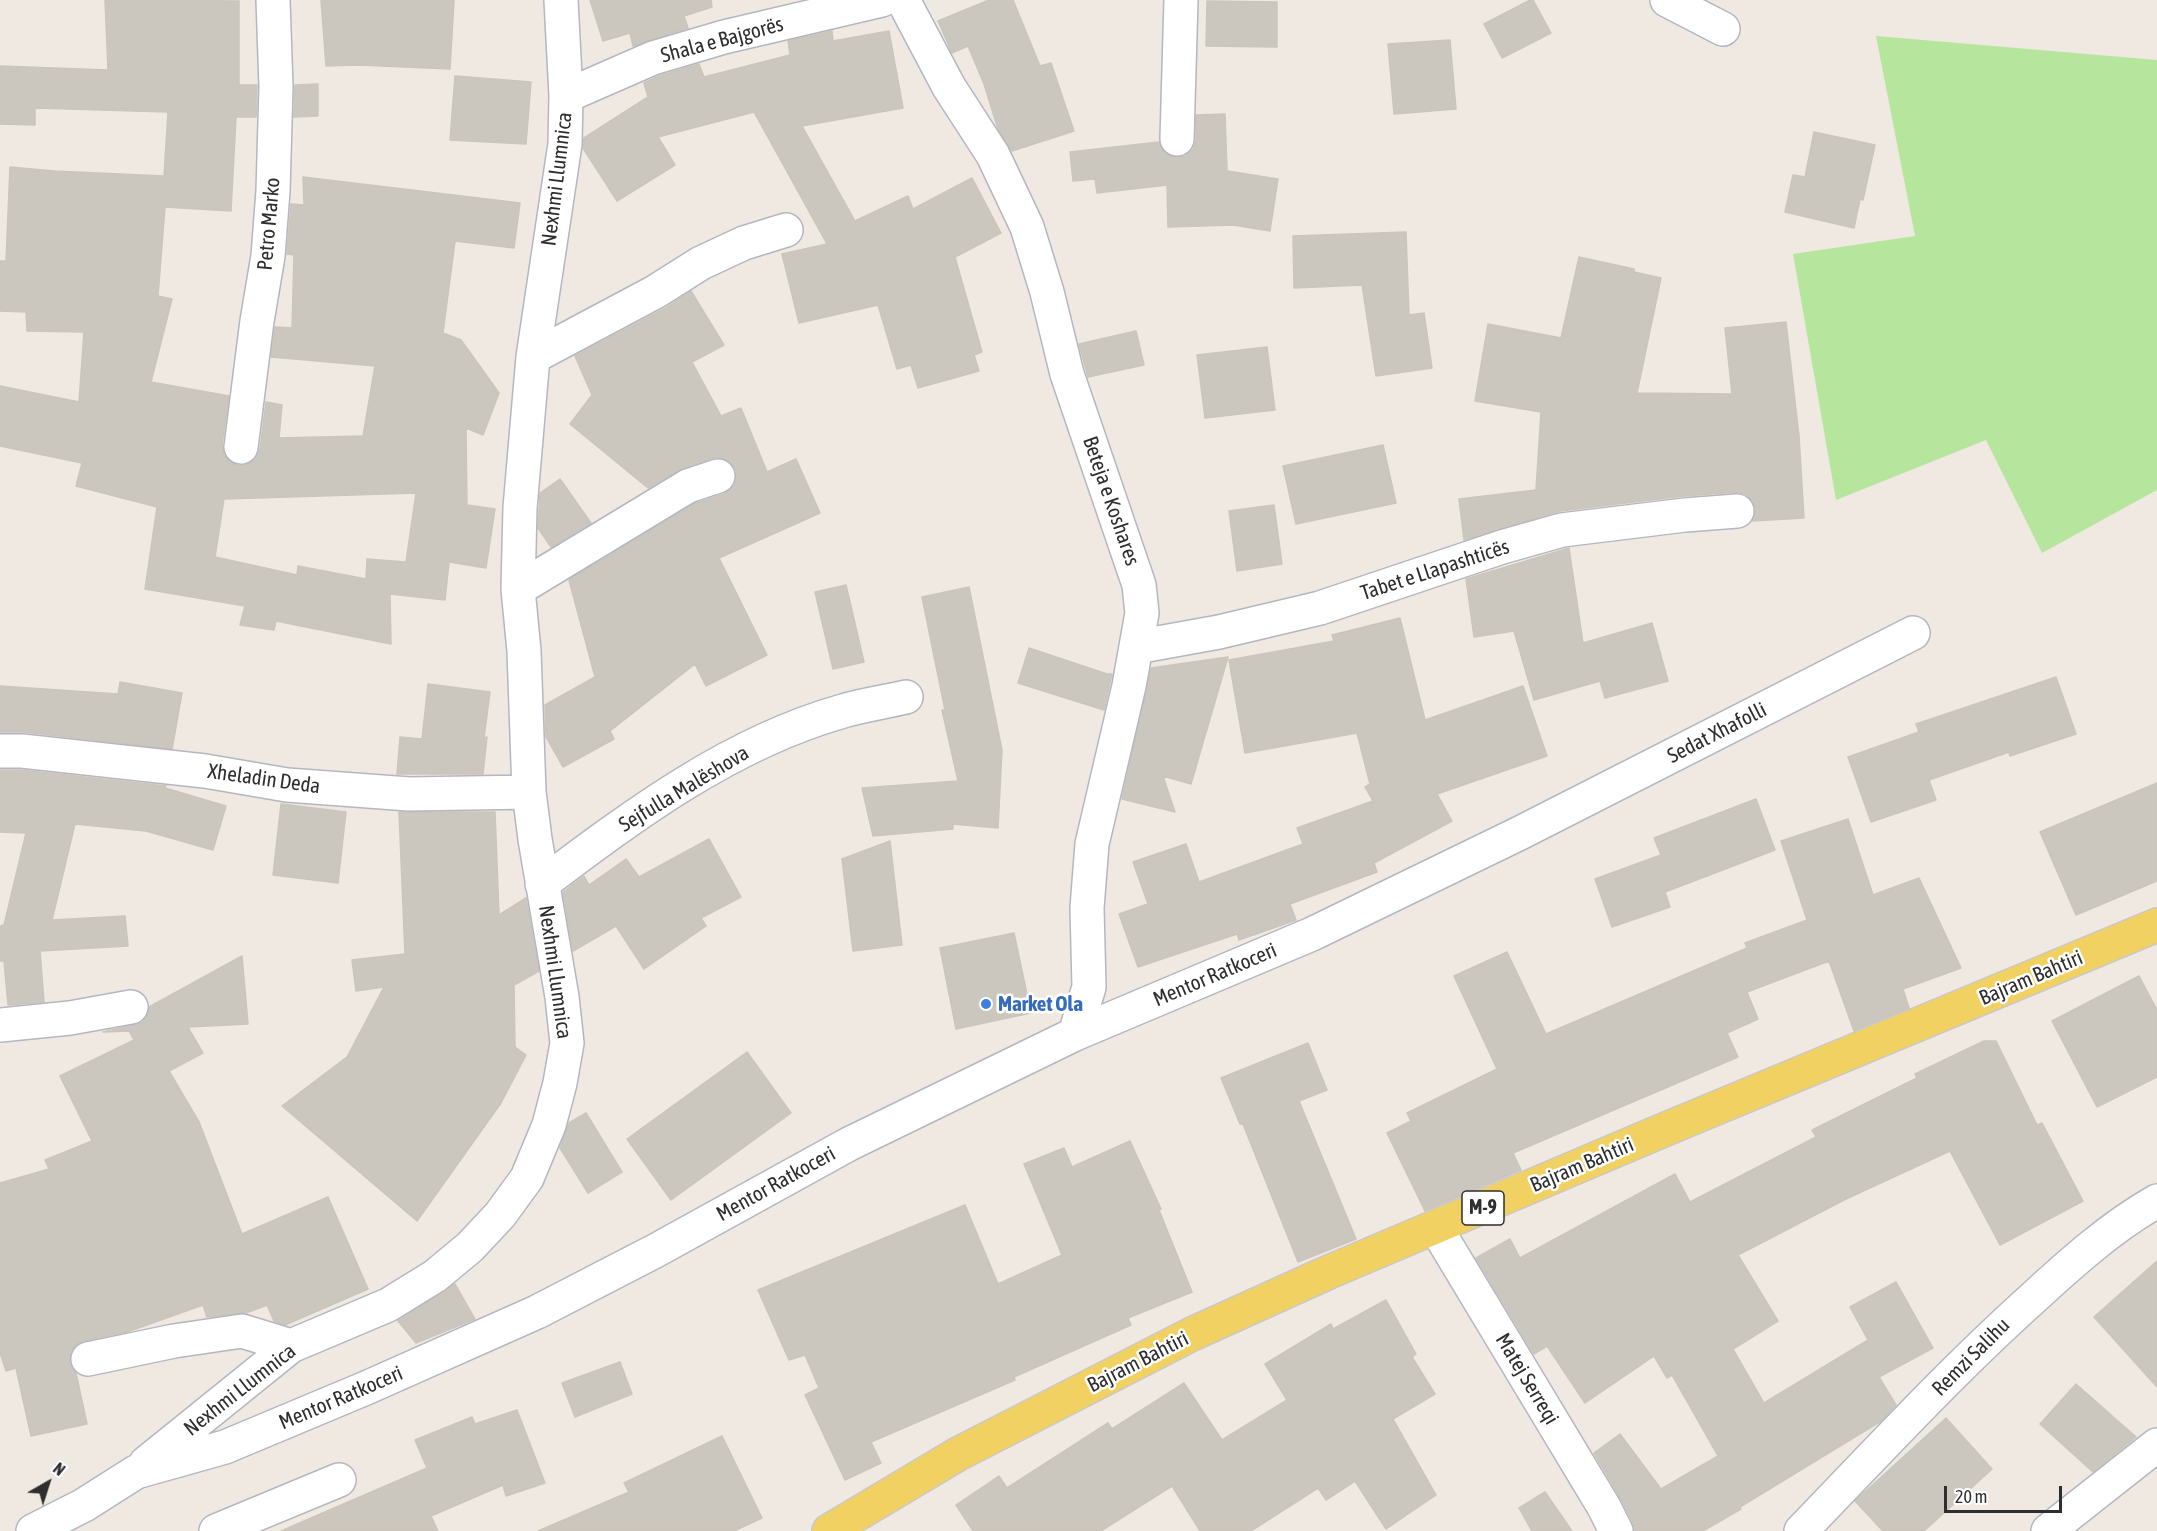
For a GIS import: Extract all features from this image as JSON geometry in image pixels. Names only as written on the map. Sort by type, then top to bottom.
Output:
[{"type":"main road","name":"Bajram Bahtiri","points":[[829,1531],[958,1454],[1192,1335],[1329,1272],[2157,925]]},
{"type":"street","name":"Petro Marko","points":[[241,447],[268,256],[273,191],[276,87],[273,0]]},
{"type":"street","name":"Nexhmi Llumnica","points":[[136,1472],[291,1346],[388,1305],[435,1276],[470,1247],[500,1215],[527,1179],[549,1125],[567,1043],[562,997],[529,792],[524,651],[518,590],[520,508],[533,357],[565,144],[566,96],[561,0]]},
{"type":"street","name":"Shala e Bajgorës","points":[[566,96],[653,58],[724,37],[882,0]]},
{"type":"street","name":"Beteja e Koshares","points":[[903,0],[949,87],[993,155],[1027,228],[1047,292],[1067,374],[1139,585],[1142,613],[1129,686],[1092,844],[1087,908],[1089,987],[1075,1034]]},
{"type":"street","points":[[1177,139],[1181,0]]},
{"type":"street","points":[[1667,0],[1723,29]]},
{"type":"street","points":[[533,357],[655,292],[701,263],[744,243],[786,230]]},
{"type":"street","points":[[518,590],[688,486],[718,476]]},
{"type":"street","name":"Tabet e Llapashticës","points":[[1136,646],[1219,632],[1320,608],[1502,547],[1562,530],[1737,511]]},
{"type":"street","name":"Sedat Xhafolli","points":[[1520,833],[1913,633]]},
{"type":"street","name":"Sejfulla Malëshova","points":[[543,884],[663,796],[722,761],[781,734],[843,711],[906,697]]},
{"type":"street","name":"Xheladin Deda","points":[[0,751],[132,762],[205,771],[287,785],[409,794],[529,792]]},
{"type":"street","name":"Mentor Ratkoceri","points":[[33,1531],[76,1518],[136,1472],[225,1447],[366,1388],[537,1312],[655,1251],[849,1144],[1075,1034],[1312,934],[1520,833]]},
{"type":"street","points":[[0,1025],[70,1018],[131,1007]]},
{"type":"street","name":"Remzi Salihu","points":[[1801,1531],[1980,1346],[2068,1266],[2140,1211],[2157,1201]]},
{"type":"street","name":"Matej Serreqi","points":[[1436,1228],[1604,1507],[1616,1531]]},
{"type":"street","points":[[88,1359],[174,1341],[242,1331],[291,1346]]},
{"type":"street","points":[[2048,1531],[2157,1445]]},
{"type":"street","points":[[216,1531],[339,1480]]},
{"type":"green space","points":[[1876,36],[2157,60],[2157,490],[2042,553],[1986,440],[1836,500],[1793,254],[1915,236]]},
{"type":"building","points":[[105,0],[239,1],[239,85],[257,85],[256,117],[236,117],[231,211],[165,207],[158,296],[172,299],[151,382],[229,396],[222,445],[224,455],[230,462],[239,466],[248,464],[256,458],[260,449],[266,402],[282,405],[279,438],[363,436],[375,366],[271,357],[275,327],[292,328],[294,255],[287,254],[291,204],[304,205],[303,177],[520,203],[514,248],[455,241],[443,333],[461,340],[499,393],[483,435],[466,428],[467,505],[495,509],[486,568],[449,562],[445,600],[390,594],[391,644],[276,621],[274,630],[240,625],[245,606],[145,589],[157,507],[76,486],[82,463],[0,446],[0,386],[79,402],[84,332],[27,331],[26,312],[0,311],[0,261],[6,261],[10,167],[164,176],[168,112],[35,108],[35,125],[0,124],[0,66],[108,70]],"holes":[[[416,493],[406,562],[367,559],[366,579],[298,566],[297,575],[215,557],[224,499]]]},
{"type":"building","points":[[321,0],[454,0],[450,69],[326,66]]},
{"type":"building","points":[[590,0],[711,0],[712,7],[684,16],[688,28],[633,46],[630,33],[603,41]]},
{"type":"building","points":[[989,0],[1013,0],[1040,66],[1051,63],[1074,131],[1012,151],[998,129],[984,84],[968,46],[952,53],[938,21]]},
{"type":"building","points":[[1533,0],[1551,33],[1502,58],[1484,24]]},
{"type":"building","points":[[1207,1],[1277,2],[1277,47],[1206,46]]},
{"type":"building","points":[[832,31],[833,41],[889,31],[903,108],[802,126],[855,221],[908,196],[913,209],[972,178],[1001,233],[955,257],[982,352],[974,355],[979,371],[918,388],[911,365],[897,369],[878,305],[799,323],[782,254],[827,244],[754,112],[658,137],[675,165],[617,201],[583,148],[584,138],[648,97],[644,83],[699,64],[704,77],[790,55],[788,41]]},
{"type":"building","points":[[1450,40],[1456,109],[1394,114],[1388,44]]},
{"type":"building","points":[[455,76],[531,82],[526,144],[450,140]]},
{"type":"building","points":[[318,84],[318,116],[294,117],[295,85]]},
{"type":"building","points":[[1225,114],[1227,171],[1278,179],[1270,231],[1233,225],[1168,227],[1167,185],[1097,193],[1095,179],[1073,181],[1070,152],[1159,142],[1168,155],[1176,158],[1185,156],[1193,149],[1196,140],[1196,115]]},
{"type":"building","points":[[1814,132],[1875,145],[1863,200],[1860,199],[1854,228],[1785,212],[1793,175],[1805,177]]},
{"type":"building","points":[[1406,232],[1409,315],[1424,313],[1432,368],[1376,376],[1362,285],[1294,288],[1293,236]]},
{"type":"building","points":[[1579,257],[1634,269],[1634,272],[1661,278],[1637,393],[1732,394],[1725,328],[1786,322],[1799,436],[1804,518],[1752,521],[1756,510],[1753,501],[1746,494],[1736,492],[1560,511],[1464,540],[1459,499],[1536,490],[1541,412],[1475,401],[1488,324],[1561,338]]},
{"type":"building","points":[[691,291],[724,345],[692,362],[721,416],[741,408],[767,472],[796,459],[820,513],[719,558],[767,655],[706,686],[695,664],[610,731],[614,739],[563,767],[546,737],[545,705],[595,677],[569,580],[696,503],[724,494],[732,488],[736,479],[736,470],[730,462],[721,458],[713,458],[679,470],[648,488],[570,424],[592,395],[575,356],[664,309]]},
{"type":"building","points":[[1136,331],[1144,365],[1088,377],[1079,344]]},
{"type":"building","points":[[1267,347],[1275,410],[1205,418],[1197,355]]},
{"type":"building","points":[[1383,445],[1396,503],[1296,524],[1283,466]]},
{"type":"building","points":[[560,479],[591,523],[551,547],[538,528],[540,493]]},
{"type":"building","points":[[1274,505],[1282,564],[1237,571],[1229,511]]},
{"type":"building","points":[[1569,548],[1583,643],[1652,623],[1668,681],[1605,698],[1600,681],[1534,700],[1514,631],[1474,637],[1466,579]]},
{"type":"building","points":[[846,585],[864,662],[833,669],[815,592]]},
{"type":"building","points":[[969,587],[1002,750],[998,828],[953,824],[953,829],[873,836],[862,788],[958,781],[942,710],[945,710],[922,597]]},
{"type":"building","points":[[1400,618],[1425,720],[1523,686],[1547,756],[1437,794],[1452,821],[1374,863],[1377,872],[1290,904],[1296,920],[1239,940],[1237,934],[1138,967],[1119,914],[1148,904],[1133,862],[1186,844],[1199,882],[1303,844],[1297,828],[1373,801],[1365,787],[1370,784],[1357,733],[1245,753],[1229,660],[1334,641],[1332,635]]},
{"type":"building","points":[[1029,648],[1112,674],[1104,710],[1018,683]]},
{"type":"building","points":[[1228,657],[1191,784],[1163,776],[1175,812],[1122,799],[1151,668]]},
{"type":"building","points":[[2056,677],[2076,734],[2010,756],[2009,752],[1929,780],[1936,800],[1871,822],[1848,757],[1919,732],[1916,724]]},
{"type":"building","points":[[120,682],[182,693],[172,749],[24,732],[0,732],[0,686],[118,694]]},
{"type":"building","points":[[428,684],[490,692],[484,738],[487,737],[483,774],[397,774],[400,737],[422,739]]},
{"type":"building","points":[[0,770],[21,770],[166,786],[165,788],[226,806],[213,850],[146,831],[75,824],[52,920],[125,916],[128,946],[40,951],[44,1002],[8,1005],[4,961],[0,961],[0,926],[4,925],[26,833],[0,832]]},
{"type":"building","points":[[2157,783],[2157,881],[2076,915],[2040,832]]},
{"type":"building","points":[[1756,799],[1775,850],[1665,892],[1670,907],[1612,927],[1595,879],[1661,855],[1654,838]]},
{"type":"building","points":[[281,804],[346,812],[338,883],[273,875]]},
{"type":"building","points":[[399,812],[495,812],[499,915],[526,898],[539,971],[514,985],[515,1047],[526,1055],[501,1103],[417,1221],[282,1106],[347,1057],[384,987],[356,991],[352,960],[405,954]]},
{"type":"building","points":[[1848,819],[1873,895],[1919,878],[1961,968],[1903,989],[1909,1008],[1854,1031],[1829,961],[1747,992],[1758,1019],[1727,1033],[1738,1057],[1513,1153],[1521,1170],[1425,1211],[1387,1133],[1411,1121],[1407,1113],[1497,1069],[1454,976],[1507,952],[1546,1034],[1747,948],[1745,943],[1807,920],[1781,841]]},
{"type":"building","points":[[709,839],[741,897],[701,918],[706,926],[644,969],[616,926],[573,951],[563,892],[584,876],[589,885],[626,859],[639,877]]},
{"type":"building","points":[[890,841],[902,945],[853,951],[842,859]]},
{"type":"building","points":[[1014,933],[1031,1013],[956,1029],[940,948]]},
{"type":"building","points":[[242,956],[248,1024],[188,1027],[203,1053],[169,1071],[199,1122],[242,1234],[328,1197],[368,1289],[285,1325],[274,1321],[267,1305],[246,1313],[207,1317],[203,1305],[127,1332],[84,1341],[71,1351],[70,1362],[76,1373],[87,1424],[31,1436],[16,1368],[6,1371],[0,1353],[0,1183],[49,1169],[45,1160],[92,1141],[60,1076],[134,1040],[129,1031],[103,1032],[143,1022],[149,1007]]},
{"type":"building","points":[[2139,976],[2157,1010],[2157,1077],[2097,1107],[2052,1021]]},
{"type":"building","points":[[1984,1041],[1996,1041],[2037,1125],[2042,1123],[2083,1201],[2000,1245],[1950,1151],[1846,1199],[1738,1255],[1778,1321],[1733,1349],[1764,1403],[1868,1340],[1850,1307],[1896,1282],[1933,1348],[1879,1377],[1896,1405],[1881,1421],[1740,1507],[1741,1509],[1703,1531],[1635,1531],[1621,1499],[1594,1453],[1620,1434],[1661,1489],[1718,1456],[1672,1375],[1667,1378],[1654,1356],[1585,1403],[1547,1346],[1534,1354],[1476,1258],[1510,1239],[1520,1258],[1675,1174],[1690,1202],[1816,1137],[1812,1130],[1917,1078],[1915,1074]]},
{"type":"building","points":[[1308,1043],[1327,1090],[1299,1101],[1356,1239],[1298,1262],[1243,1124],[1240,1124],[1221,1078]]},
{"type":"building","points":[[747,1052],[791,1113],[671,1200],[627,1139]]},
{"type":"building","points":[[586,1113],[622,1172],[588,1193],[560,1148],[569,1123]]},
{"type":"building","points":[[1130,1141],[1161,1209],[1159,1210],[1192,1292],[1128,1318],[1131,1325],[1014,1377],[1015,1380],[871,1442],[881,1463],[845,1480],[805,1395],[819,1388],[805,1355],[789,1360],[758,1290],[965,1205],[998,1284],[1062,1255],[1024,1164],[1064,1148],[1072,1167]]},
{"type":"building","points":[[2157,1261],[2157,1387],[2094,1317]]},
{"type":"building","points":[[455,1284],[475,1319],[416,1343],[398,1321]]},
{"type":"building","points":[[1386,1300],[1416,1354],[1412,1357],[1435,1394],[1393,1419],[1436,1495],[1386,1529],[1355,1481],[1326,1500],[1318,1488],[1251,1531],[1200,1531],[1172,1486],[1101,1531],[973,1531],[956,1505],[999,1476],[1007,1488],[1108,1423],[1112,1429],[1184,1383],[1222,1440],[1287,1400],[1265,1364],[1331,1324],[1333,1329]]},
{"type":"building","points":[[620,1362],[632,1394],[575,1417],[562,1383]]},
{"type":"building","points":[[2076,1384],[2136,1437],[2093,1472],[2040,1424]]},
{"type":"building","points":[[517,1410],[545,1483],[506,1496],[503,1485],[431,1516],[438,1531],[281,1531],[427,1468],[415,1440],[472,1417],[475,1424]]},
{"type":"building","points":[[1946,1418],[1992,1469],[1924,1531],[1883,1531],[1855,1501]]},
{"type":"building","points":[[722,1436],[762,1518],[734,1531],[538,1531],[629,1492],[624,1483]]},
{"type":"building","points":[[1545,1492],[1572,1531],[1532,1531],[1519,1508]]},
{"type":"place","name":"Market Ola","points":[[986,1004]]}]
